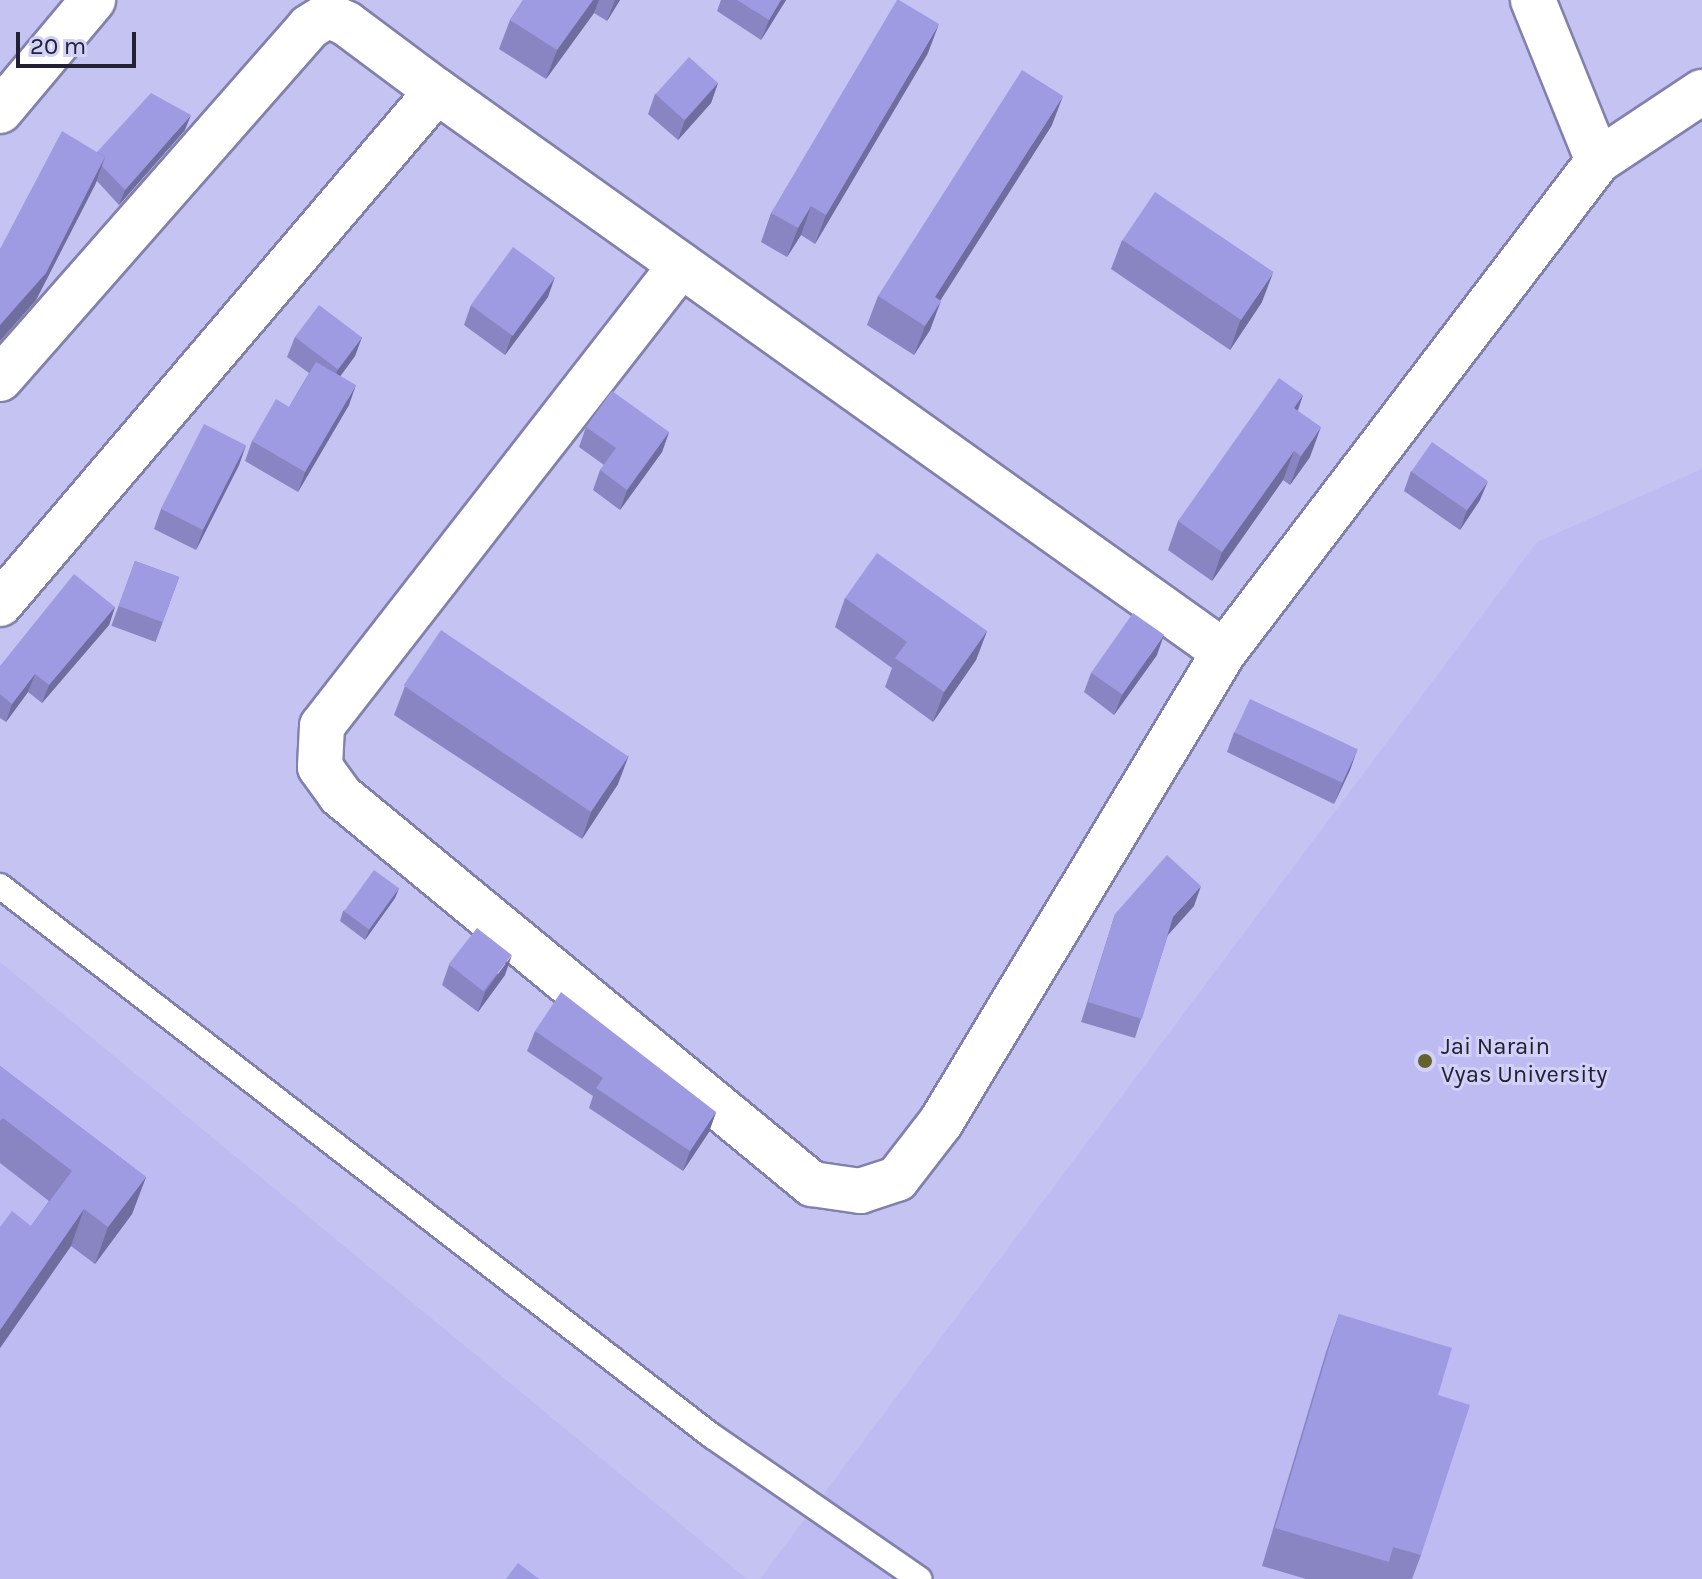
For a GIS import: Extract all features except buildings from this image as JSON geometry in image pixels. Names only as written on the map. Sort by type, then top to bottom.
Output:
[{"type":"street","points":[[0,111],[93,0]]},
{"type":"street","points":[[1533,0],[1598,161]]},
{"type":"street","points":[[0,379],[309,27],[328,15],[347,24],[1224,652]]},
{"type":"street","points":[[0,604],[437,91]]},
{"type":"street","points":[[681,265],[322,726],[320,767],[340,795],[812,1184],[860,1191],[897,1179],[941,1122],[1224,652],[1598,161],[1702,92]]},
{"type":"lane","points":[[0,886],[712,1436],[919,1579]]},
{"type":"shaded area","name":"Jai Narain Vyas University","points":[[1702,469],[1702,1579],[760,1579],[1537,542]]},
{"type":"shaded area","points":[[0,962],[747,1579],[0,1579]]},
{"type":"place","name":"Jai Narain Vyas University","points":[[1425,1061]]}]
